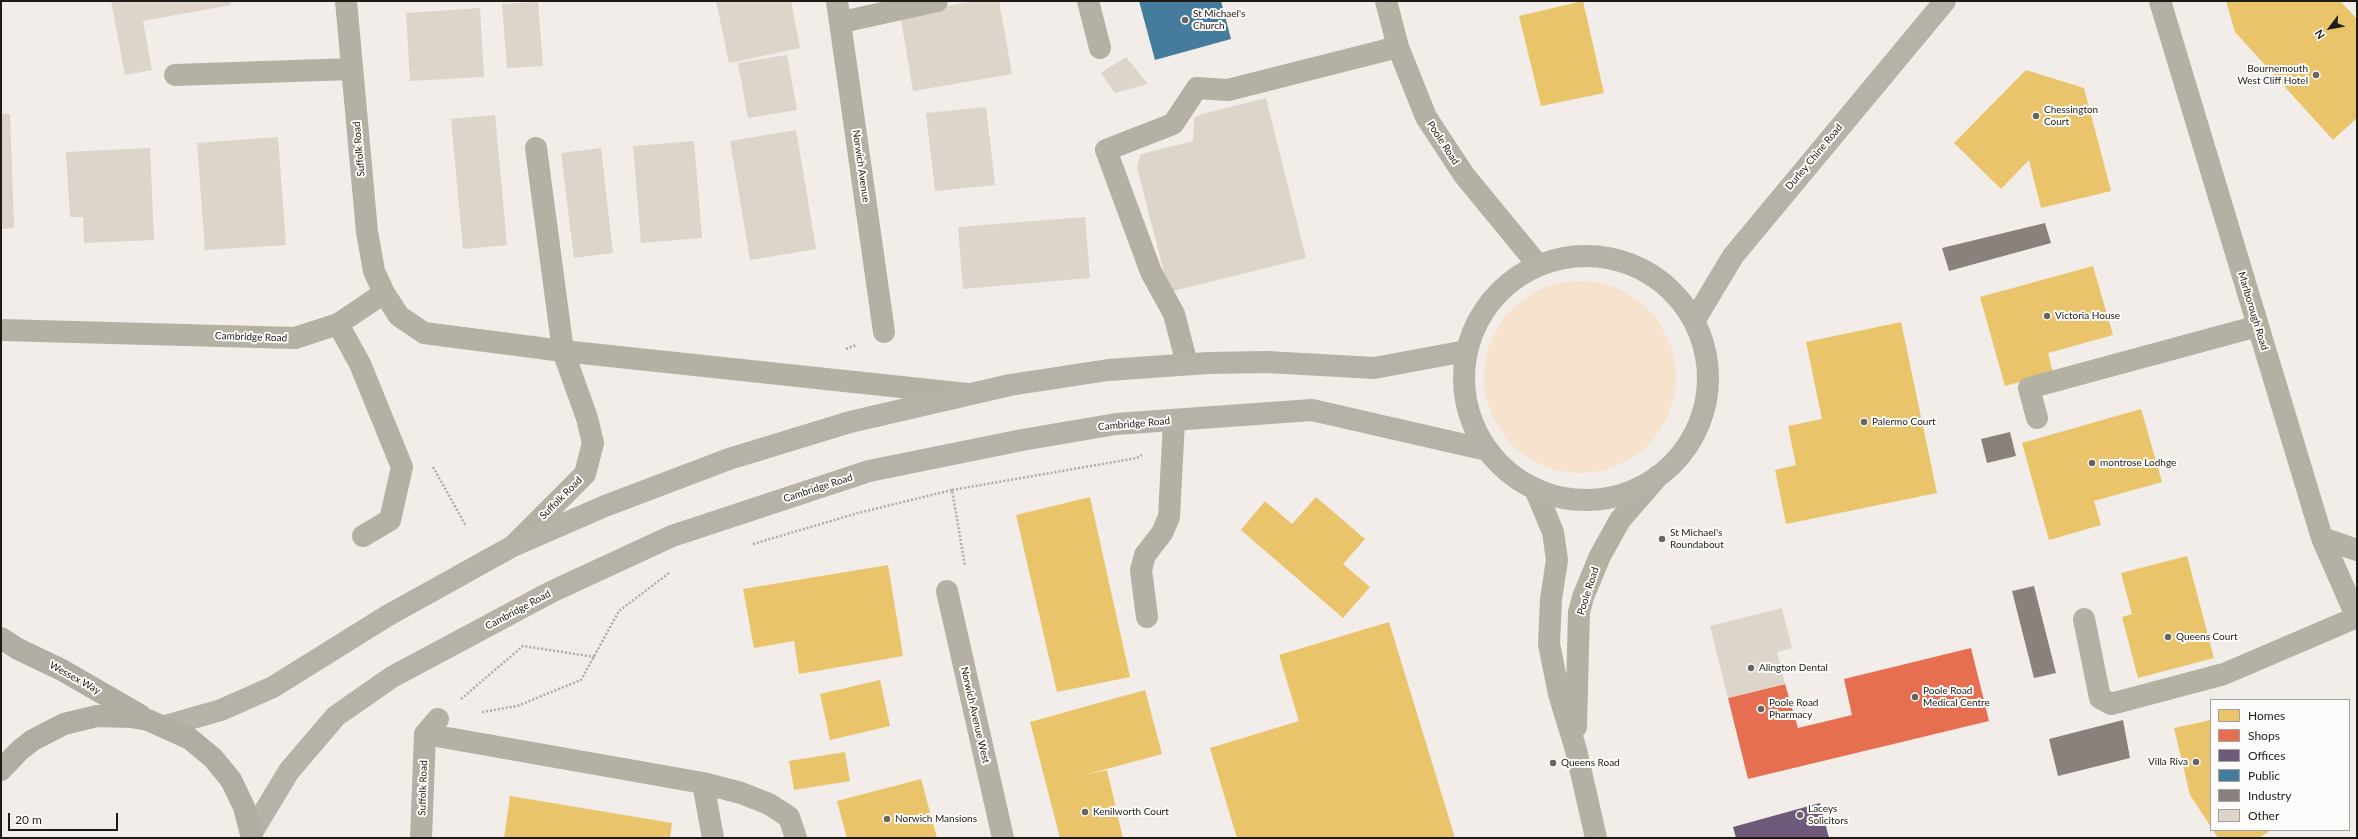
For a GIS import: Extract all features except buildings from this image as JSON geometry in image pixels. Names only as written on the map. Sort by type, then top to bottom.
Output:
[{"type":"highway","name":"Wessex Way","points":[[1,638],[18,649],[62,670],[156,723]]},
{"type":"highway","points":[[1,770],[29,743],[48,731],[64,724],[97,716],[131,716],[156,723],[190,739],[213,758],[231,780],[244,807],[252,836]]},
{"type":"main road","name":"Durley Chine Road","points":[[1694,321],[1732,256],[1937,4]]},
{"type":"main road","points":[[1585,255],[1605,257],[1627,263],[1649,273],[1668,287],[1684,304],[1702,339],[1707,362],[1708,378],[1705,405],[1697,428],[1688,445],[1673,463],[1658,476],[1633,490],[1601,499],[1563,498],[1535,489],[1508,473],[1487,450],[1473,425],[1465,398],[1463,380],[1466,351],[1474,327],[1492,299],[1510,281],[1538,265],[1558,258],[1585,255]]},
{"type":"main road","points":[[156,723],[221,710],[273,687],[388,616],[513,546],[604,506],[729,459],[850,422],[1010,385],[1108,370],[1187,364],[1267,362],[1374,368],[1466,351]]},
{"type":"main road","name":"Cambridge Road","points":[[252,836],[289,771],[336,716],[392,677],[551,592],[672,536],[869,471],[1022,440],[1116,424],[1173,429],[1252,413],[1312,410],[1487,450]]},
{"type":"street","name":"Suffolk Road","points":[[346,1],[367,232],[374,271],[384,293]]},
{"type":"street","points":[[840,11],[937,1]]},
{"type":"street","points":[[1088,1],[1100,48]]},
{"type":"street","name":"Poole Road","points":[[1386,1],[1398,47],[1426,117],[1464,176],[1538,265]]},
{"type":"street","name":"Marlborough Road","points":[[2160,1],[2322,538],[2357,617]]},
{"type":"street","name":"Norwich Avenue","points":[[840,11],[884,332]]},
{"type":"street","points":[[1187,364],[1174,314],[1151,272],[1106,150],[1173,124],[1197,88],[1228,90],[1398,47]]},
{"type":"street","points":[[175,75],[352,69]]},
{"type":"street","name":"Suffolk Road","points":[[513,546],[585,474],[593,443],[587,418],[563,351],[536,148]]},
{"type":"street","points":[[384,293],[399,316],[424,333],[563,351],[972,394]]},
{"type":"street","name":"Cambridge Road","points":[[1,330],[295,338],[338,324],[384,293]]},
{"type":"street","points":[[338,324],[360,364],[402,467],[390,520],[363,536]]},
{"type":"street","points":[[2037,418],[2029,388],[2258,326]]},
{"type":"street","points":[[1147,617],[1142,570],[1143,562],[1145,555],[1165,529],[1169,517],[1173,429]]},
{"type":"street","name":"Poole Road","points":[[1576,750],[1579,612],[1600,556],[1620,520],[1658,476]]},
{"type":"street","name":"Poole Road","points":[[1535,489],[1553,532],[1557,560],[1551,599],[1549,644],[1559,694],[1576,750],[1596,838]]},
{"type":"street","points":[[2322,538],[2357,550]]},
{"type":"street","name":"Norwich Avenue West","points":[[947,591],[1003,838]]},
{"type":"street","points":[[2084,619],[2100,698],[2111,704],[2224,674],[2357,617]]},
{"type":"street","name":"Suffolk Road","points":[[421,838],[431,726]]},
{"type":"street","points":[[431,726],[703,783],[741,793],[769,804],[789,817],[796,838]]},
{"type":"street","points":[[703,783],[713,838]]},
{"type":"path","points":[[746,546],[858,513],[952,490],[1137,458],[1173,429]]},
{"type":"path","points":[[947,591],[966,568],[952,490]]},
{"type":"path","points":[[431,726],[517,706],[582,680],[619,611],[673,570]]},
{"type":"path","points":[[431,726],[524,646],[595,657]]},
{"type":"shaded area","points":[[1580,281],[1608,285],[1633,297],[1648,309],[1660,324],[1672,349],[1676,377],[1672,405],[1660,430],[1648,445],[1633,457],[1608,469],[1580,473],[1552,469],[1527,457],[1512,445],[1500,430],[1488,405],[1484,377],[1488,349],[1500,324],[1512,309],[1527,297],[1552,285]]},
{"type":"place","name":"St Michael's Church","points":[[1185,20]]},
{"type":"place","name":"Bournemouth West Cliff Hotel","points":[[2316,75]]},
{"type":"place","name":"Chessington Court","points":[[2036,116]]},
{"type":"place","name":"Victoria House","points":[[2047,316]]},
{"type":"place","name":"Palermo Court","points":[[1864,422]]},
{"type":"place","name":"montrose Lodhge","points":[[2092,463]]},
{"type":"place","name":"St Michael's Roundabout","points":[[1662,539]]},
{"type":"place","name":"Queens Court","points":[[2168,637]]},
{"type":"place","name":"Alington Dental","points":[[1751,668]]},
{"type":"place","name":"Poole Road Medical Centre","points":[[1915,697]]},
{"type":"place","name":"Poole Road Pharmacy","points":[[1761,709]]},
{"type":"place","name":"Villa Riva","points":[[2196,762]]},
{"type":"place","name":"Queens Road","points":[[1553,763]]},
{"type":"place","name":"Kenilworth Court","points":[[1085,812]]},
{"type":"place","name":"Laceys Solicitors","points":[[1800,815]]},
{"type":"place","name":"Norwich Mansions","points":[[887,819]]}]
